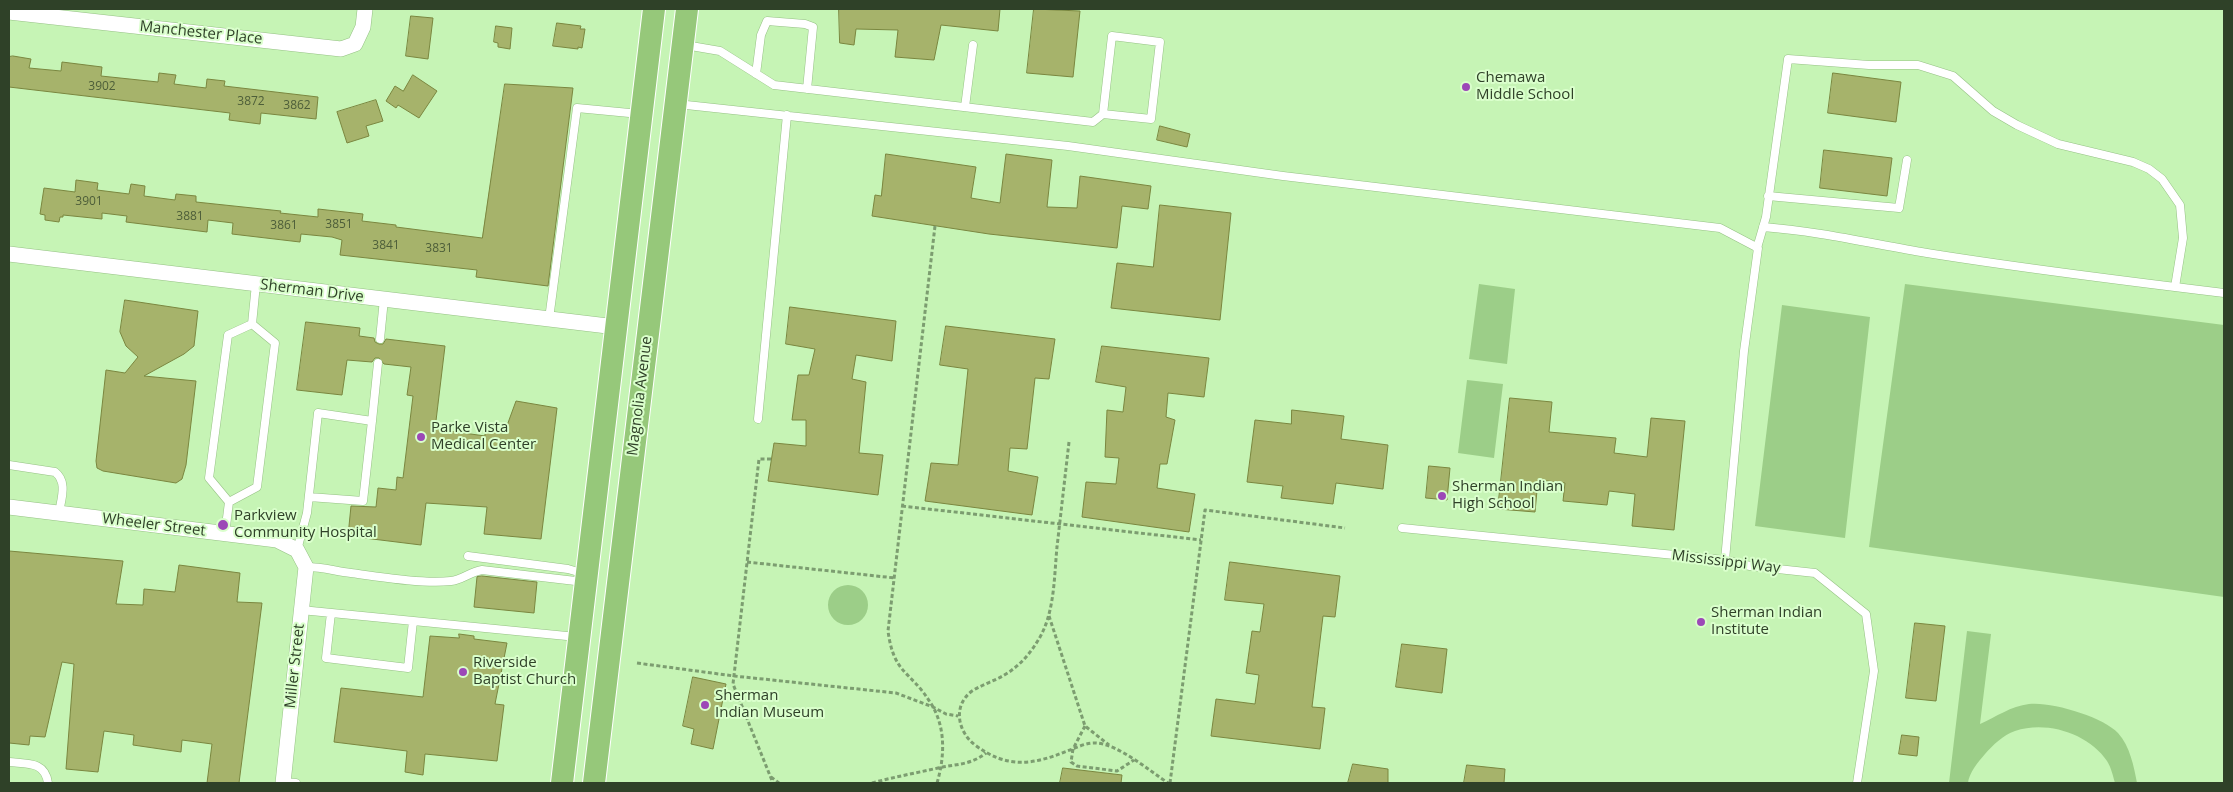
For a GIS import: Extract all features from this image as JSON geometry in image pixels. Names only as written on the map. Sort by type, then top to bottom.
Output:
[{"type":"main road","points":[[562,783],[654,9]]},
{"type":"main road","name":"Magnolia Avenue","points":[[594,783],[617,579],[687,9]]},
{"type":"main road","points":[[587,578],[617,579]]},
{"type":"street","name":"Manchester Place","points":[[9,12],[341,49],[355,44],[363,27],[365,9]]},
{"type":"street","name":"Sherman Drive","points":[[9,254],[616,327]]},
{"type":"street","name":"Wheeler Street","points":[[9,507],[277,540],[297,550]]},
{"type":"street","points":[[297,550],[306,568]]},
{"type":"street","name":"Miller Street","points":[[287,783],[306,568]]},
{"type":"lane","points":[[756,74],[761,35],[767,21],[806,24],[813,27],[807,89]]},
{"type":"lane","points":[[683,45],[720,51],[774,85],[1093,122],[1103,114],[1112,36],[1160,42],[1151,120],[1103,114]]},
{"type":"lane","points":[[965,107],[973,45]]},
{"type":"lane","points":[[1726,560],[1744,351],[1757,248],[1763,227],[1788,59],[1869,66],[1918,65],[1953,76],[1993,110],[2017,125],[2058,144],[2132,162],[2149,169],[2162,179],[2180,205],[2183,225],[2175,287]]},
{"type":"lane","points":[[675,104],[1068,146],[1292,177],[1720,228],[1757,248]]},
{"type":"lane","points":[[549,319],[577,108],[642,114]]},
{"type":"lane","points":[[758,419],[786,115]]},
{"type":"lane","points":[[1768,196],[1899,208],[1907,160]]},
{"type":"lane","points":[[1763,227],[1790,229],[1928,253],[2114,280],[2224,293]]},
{"type":"lane","points":[[252,324],[256,284]]},
{"type":"lane","points":[[380,339],[384,299]]},
{"type":"lane","points":[[226,534],[229,502],[209,478],[228,335],[252,324]]},
{"type":"lane","points":[[229,502],[257,487],[275,343],[252,324]]},
{"type":"lane","points":[[309,497],[363,501],[378,363]]},
{"type":"lane","points":[[297,550],[307,513],[318,413],[372,421]]},
{"type":"lane","points":[[9,465],[55,472],[61,477],[63,488],[59,513]]},
{"type":"lane","name":"Mississippi Way","points":[[1402,528],[1726,560],[1750,566],[1815,573],[1866,614],[1874,671],[1857,783]]},
{"type":"lane","points":[[468,556],[568,568],[587,578]]},
{"type":"lane","points":[[306,568],[327,567],[350,573],[421,580],[450,581],[461,579],[469,572],[482,570],[587,578]]},
{"type":"lane","points":[[302,610],[579,638]]},
{"type":"lane","points":[[331,612],[326,658],[408,668],[413,621]]},
{"type":"lane","points":[[9,762],[38,765],[47,774],[48,783]]},
{"type":"path","points":[[934,226],[888,631],[891,650],[900,669],[918,687],[940,720],[944,752],[937,783]]},
{"type":"path","points":[[1070,442],[1048,614],[1039,640],[1026,659],[1006,674],[970,692],[962,703],[958,716],[968,740],[986,753],[1003,761],[1026,763],[1096,743],[1111,746]]},
{"type":"path","points":[[771,460],[759,459],[733,684],[773,783]]},
{"type":"path","points":[[902,506],[1201,540]]},
{"type":"path","points":[[1048,614],[1085,726],[1111,746],[1169,783],[1205,510],[1345,528]]},
{"type":"path","points":[[747,562],[895,578]]},
{"type":"path","points":[[637,663],[734,676],[896,693],[946,714],[958,716]]},
{"type":"path","points":[[1085,726],[1073,749],[1071,762],[1077,766],[1117,771],[1134,760]]},
{"type":"path","points":[[872,783],[941,767],[961,766],[979,759],[986,753]]},
{"type":"path","points":[[770,776],[779,783]]},
{"type":"green space","points":[[1479,284],[1515,289],[1507,364],[1469,359]]},
{"type":"green space","points":[[1905,284],[2224,325],[2224,597],[1869,547]]},
{"type":"green space","points":[[1782,305],[1870,317],[1845,538],[1755,526]]},
{"type":"green space","points":[[1467,380],[1503,384],[1494,458],[1458,453]]},
{"type":"green space","points":[[844,585],[852,585],[859,588],[865,594],[868,605],[865,616],[859,622],[852,625],[844,625],[837,622],[831,616],[828,609],[828,601],[831,594],[837,588]]},
{"type":"green space","points":[[1967,631],[1991,634],[1980,724],[2010,709],[2029,704],[2050,705],[2076,711],[2101,721],[2118,733],[2126,744],[2131,757],[2137,783],[2115,783],[2107,761],[2090,743],[2066,732],[2040,727],[2027,728],[2006,735],[1980,761],[1972,772],[1968,783],[1949,783]]},
{"type":"building","points":[[839,9],[1000,9],[998,31],[941,25],[934,60],[895,57],[898,30],[856,29],[854,45],[840,43]]},
{"type":"building","points":[[1034,9],[1080,11],[1073,77],[1027,73]]},
{"type":"building","points":[[411,16],[433,18],[428,59],[406,56]]},
{"type":"building","points":[[557,23],[581,26],[580,29],[585,29],[582,48],[553,46]]},
{"type":"building","points":[[496,26],[512,28],[510,49],[498,47],[498,43],[494,42]]},
{"type":"building","points":[[9,57],[31,59],[29,68],[61,71],[62,62],[102,67],[101,76],[158,82],[159,73],[176,75],[174,84],[206,88],[207,79],[225,81],[224,86],[318,97],[316,119],[261,113],[260,124],[229,120],[230,113],[9,87]]},
{"type":"building","points":[[1833,73],[1901,82],[1896,122],[1828,113]]},
{"type":"building","points":[[413,75],[437,91],[419,118],[398,105],[396,108],[386,101],[395,86],[403,91]]},
{"type":"building","points":[[505,84],[573,88],[548,286],[476,277],[477,270],[340,255],[342,240],[332,237],[301,234],[300,242],[232,234],[233,223],[208,220],[207,232],[126,222],[127,216],[102,213],[102,219],[63,215],[63,217],[60,217],[59,222],[45,220],[45,215],[40,214],[44,188],[75,192],[76,180],[98,183],[97,190],[129,194],[131,184],[145,186],[144,196],[175,200],[176,194],[196,196],[196,202],[281,211],[280,213],[318,217],[318,209],[363,214],[362,221],[482,238]]},
{"type":"building","points":[[376,100],[383,121],[366,126],[369,136],[347,143],[337,112]]},
{"type":"building","points":[[1160,126],[1190,134],[1187,147],[1157,140]]},
{"type":"building","points":[[1824,150],[1892,158],[1887,196],[1820,188]]},
{"type":"building","points":[[886,154],[976,167],[971,198],[1000,203],[1006,154],[1052,160],[1047,207],[1077,208],[1080,176],[1151,186],[1148,209],[1122,206],[1117,248],[989,234],[872,216],[875,195],[881,196]]},
{"type":"building","points":[[1160,205],[1231,213],[1220,320],[1111,308],[1117,263],[1153,267]]},
{"type":"building","points":[[125,300],[198,311],[194,346],[184,354],[144,376],[196,381],[186,465],[182,479],[176,483],[103,471],[97,468],[96,461],[106,370],[125,373],[138,357],[126,346],[120,332]]},
{"type":"building","points":[[790,307],[896,321],[892,361],[856,355],[852,379],[866,382],[859,453],[883,455],[878,495],[768,481],[774,443],[806,446],[806,420],[792,420],[798,375],[809,375],[815,349],[786,344]]},
{"type":"building","points":[[306,322],[360,328],[359,336],[374,338],[375,342],[379,344],[383,344],[386,339],[445,346],[435,429],[485,436],[485,428],[505,431],[516,401],[557,408],[541,539],[484,534],[487,507],[426,503],[421,545],[348,536],[351,506],[376,507],[378,488],[396,490],[397,477],[403,478],[413,396],[407,395],[411,367],[384,364],[379,358],[375,358],[372,362],[347,360],[342,395],[297,390]]},
{"type":"building","points":[[946,326],[1055,339],[1049,379],[1035,378],[1027,449],[1010,448],[1008,471],[1038,477],[1032,515],[925,501],[931,463],[958,465],[968,369],[940,365]]},
{"type":"building","points":[[1102,346],[1209,358],[1204,397],[1168,393],[1166,417],[1175,420],[1167,464],[1160,464],[1157,488],[1195,494],[1189,532],[1082,517],[1086,482],[1116,484],[1119,458],[1105,457],[1107,410],[1123,412],[1126,387],[1096,382]]},
{"type":"building","points":[[1510,398],[1552,402],[1549,432],[1616,438],[1614,453],[1647,457],[1651,418],[1685,421],[1674,530],[1632,526],[1635,494],[1609,491],[1607,505],[1563,501],[1565,483],[1538,480],[1535,512],[1498,509]]},
{"type":"building","points":[[1292,410],[1344,416],[1341,439],[1388,445],[1383,489],[1336,483],[1333,504],[1281,498],[1283,486],[1247,482],[1255,420],[1291,424]]},
{"type":"building","name":"Sherman Indian High School","points":[[1429,466],[1450,468],[1447,500],[1426,498]]},
{"type":"building","points":[[9,551],[123,561],[116,604],[143,605],[144,589],[175,592],[179,565],[240,573],[237,602],[262,603],[239,783],[207,783],[212,744],[182,740],[181,752],[133,745],[134,735],[104,731],[98,772],[66,769],[74,664],[62,662],[45,737],[30,736],[29,745],[9,743]]},
{"type":"building","points":[[1230,562],[1340,576],[1335,617],[1323,616],[1312,707],[1325,708],[1320,749],[1211,736],[1216,699],[1255,704],[1259,675],[1246,673],[1252,631],[1260,632],[1264,604],[1225,600]]},
{"type":"building","points":[[477,577],[537,582],[534,613],[474,607]]},
{"type":"building","points":[[1915,623],[1945,626],[1936,701],[1906,698]]},
{"type":"building","points":[[459,634],[474,636],[474,639],[507,643],[495,704],[504,705],[497,761],[425,754],[423,775],[405,772],[407,751],[334,742],[341,688],[423,697],[430,636],[459,638]]},
{"type":"building","points":[[1402,644],[1447,649],[1442,693],[1396,687]]},
{"type":"building","name":"Sherman Indian Museum","points":[[693,677],[726,684],[713,749],[691,744],[694,729],[683,726]]},
{"type":"building","points":[[1902,735],[1919,737],[1917,756],[1899,754]]},
{"type":"building","points":[[1353,764],[1388,769],[1388,783],[1348,783]]},
{"type":"building","points":[[1467,765],[1505,769],[1504,783],[1464,783]]},
{"type":"building","points":[[1063,768],[1122,775],[1121,783],[1060,783]]},
{"type":"place","name":"Chemawa Middle School","points":[[1466,87]]},
{"type":"place","name":"Parke Vista Medical Center","points":[[421,437]]},
{"type":"place","name":"Sherman Indian High School","points":[[1442,496]]},
{"type":"place","name":"Parkview Community Hospital","points":[[223,525]]},
{"type":"place","name":"Sherman Indian Institute","points":[[1701,622]]},
{"type":"place","name":"Riverside Baptist Church","points":[[463,672]]},
{"type":"place","name":"Sherman Indian Museum","points":[[705,705]]}]
